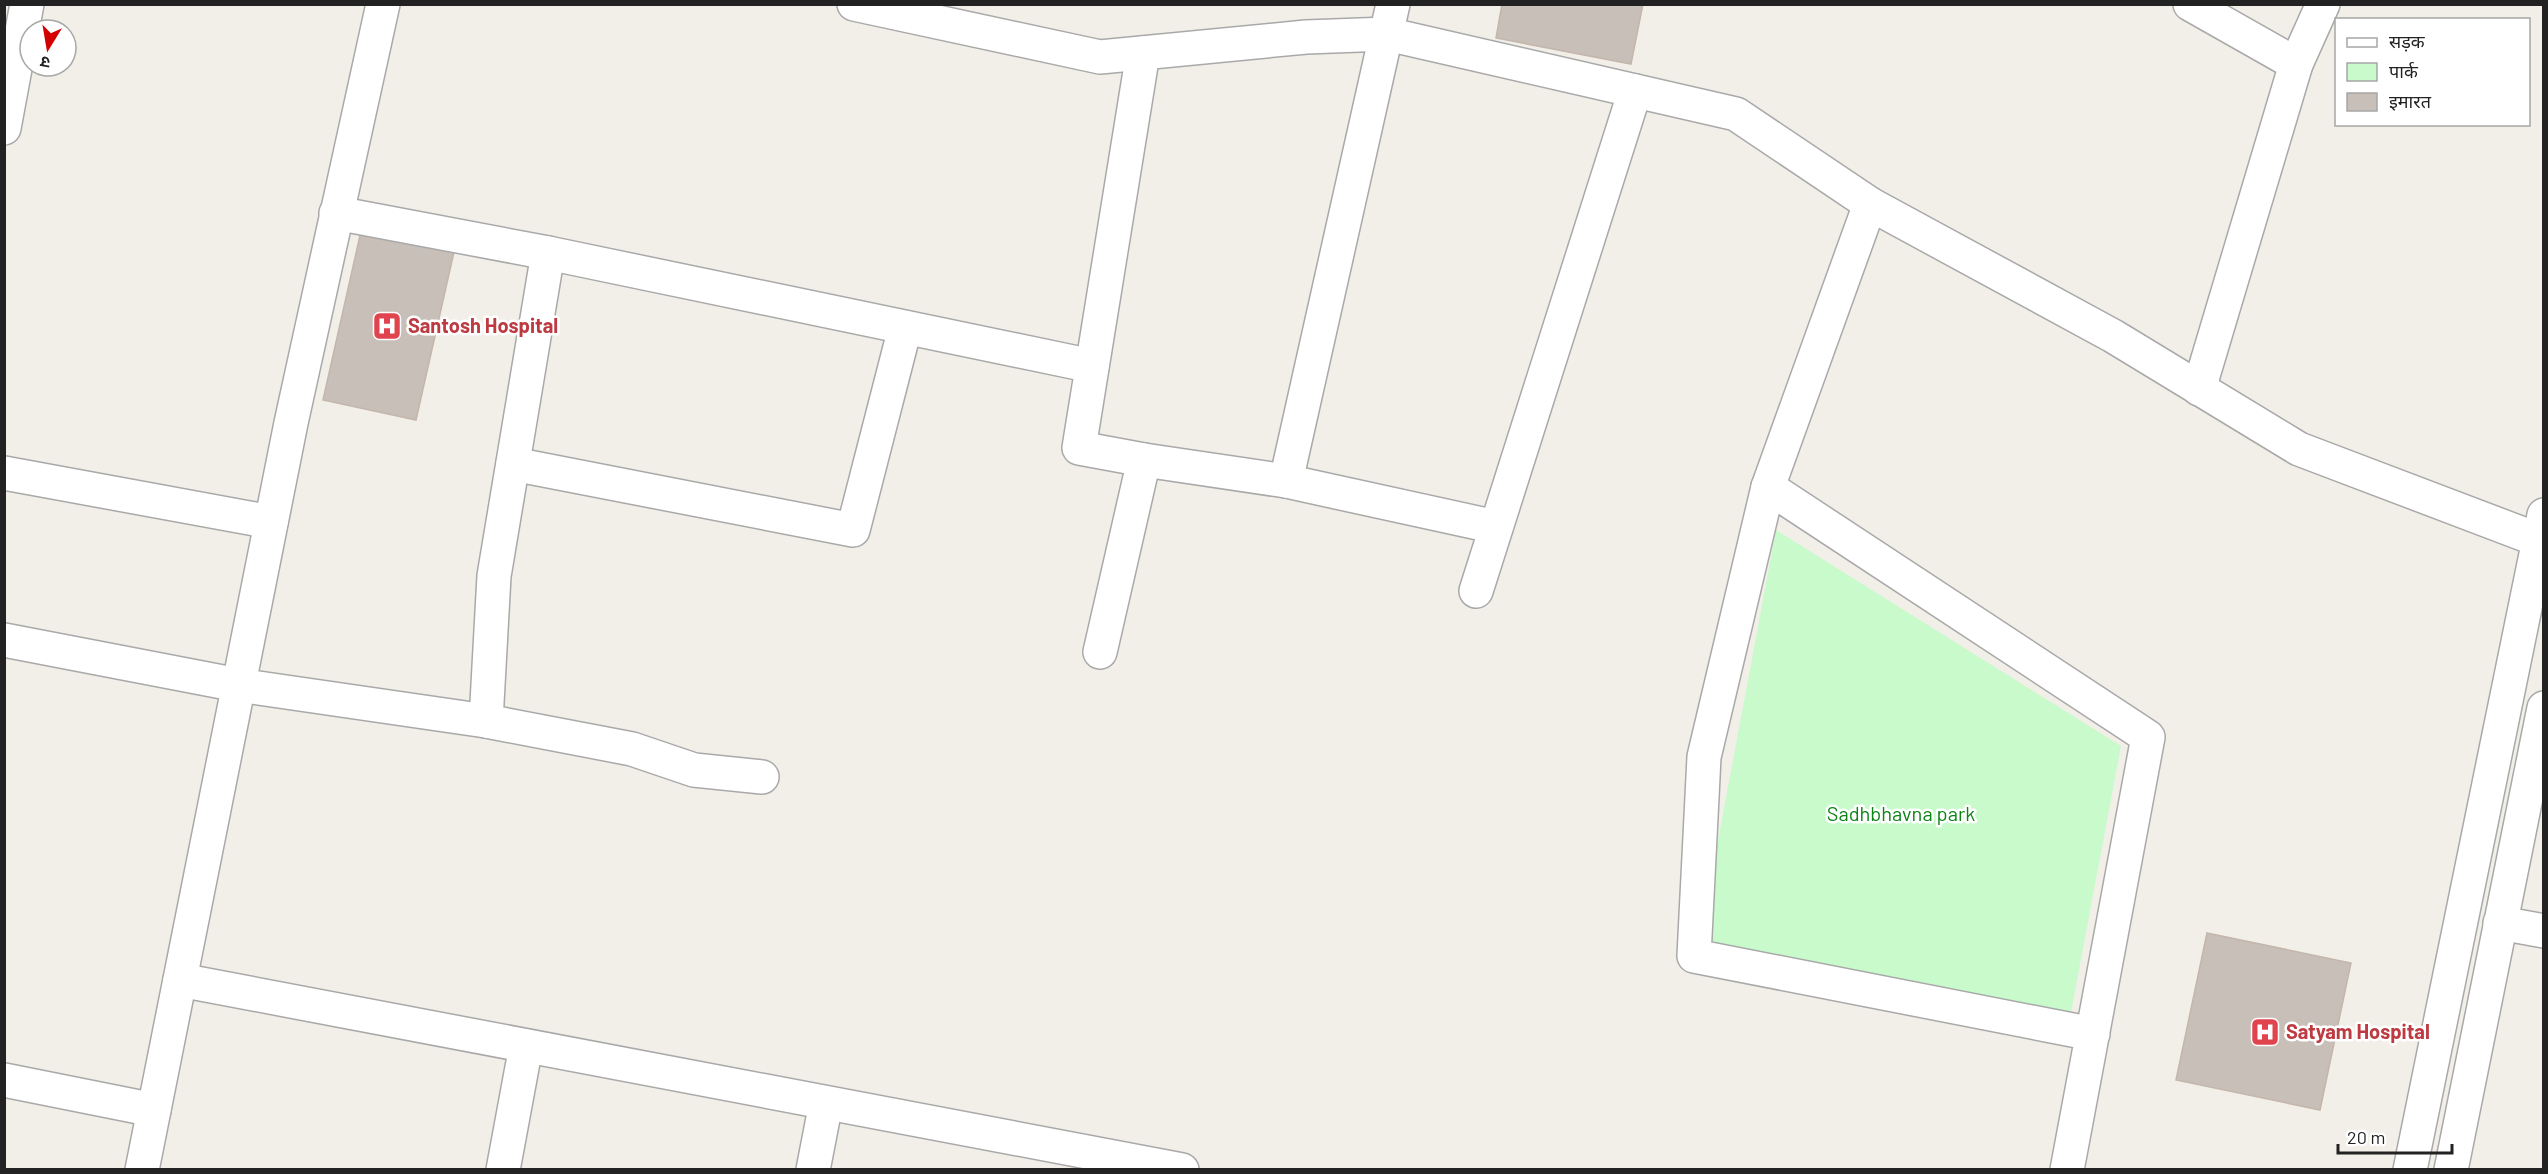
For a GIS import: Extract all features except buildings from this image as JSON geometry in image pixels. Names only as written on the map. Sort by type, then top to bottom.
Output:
[{"type":"street","points":[[4,128],[11,52],[27,4]]},
{"type":"street","points":[[142,1170],[271,522],[383,4]]},
{"type":"street","points":[[2190,4],[2296,64]]},
{"type":"street","points":[[2199,389],[2296,64],[2323,4]]},
{"type":"street","points":[[873,6],[1100,57],[1306,37],[1390,19],[1635,91],[1736,114],[1870,204],[2113,336],[2299,449],[2542,532],[2410,1170]]},
{"type":"street","points":[[1286,481],[1390,19]]},
{"type":"street","points":[[1143,53],[1079,448],[1286,481],[1496,528]]},
{"type":"street","points":[[1476,591],[1635,91]]},
{"type":"street","points":[[1870,204],[1768,487],[1704,757],[1694,956],[2093,1034]]},
{"type":"street","points":[[336,213],[548,253],[1092,366]]},
{"type":"street","points":[[486,721],[494,576],[548,253]]},
{"type":"street","points":[[513,464],[853,530],[906,328]]},
{"type":"street","points":[[1100,652],[1144,460]]},
{"type":"street","points":[[4,473],[271,522]]},
{"type":"street","points":[[1768,487],[2148,737],[2067,1170]]},
{"type":"street","points":[[4,640],[238,685],[486,721],[632,749],[694,770],[762,777]]},
{"type":"street","points":[[2451,1170],[2544,708]]},
{"type":"street","points":[[2500,923],[2544,931]]},
{"type":"street","points":[[180,980],[826,1102],[1107,1163],[1182,1170]]},
{"type":"street","points":[[503,1170],[526,1046]]},
{"type":"street","points":[[4,1080],[154,1110]]},
{"type":"street","points":[[813,1170],[826,1102]]},
{"type":"green space","name":"Sadhbhavna park","points":[[1776,530],[2121,746],[2069,1023],[1697,953]]},
{"type":"place","name":"Santosh Hospital","points":[[387,326]]},
{"type":"place","name":"Satyam Hospital","points":[[2265,1032]]}]
